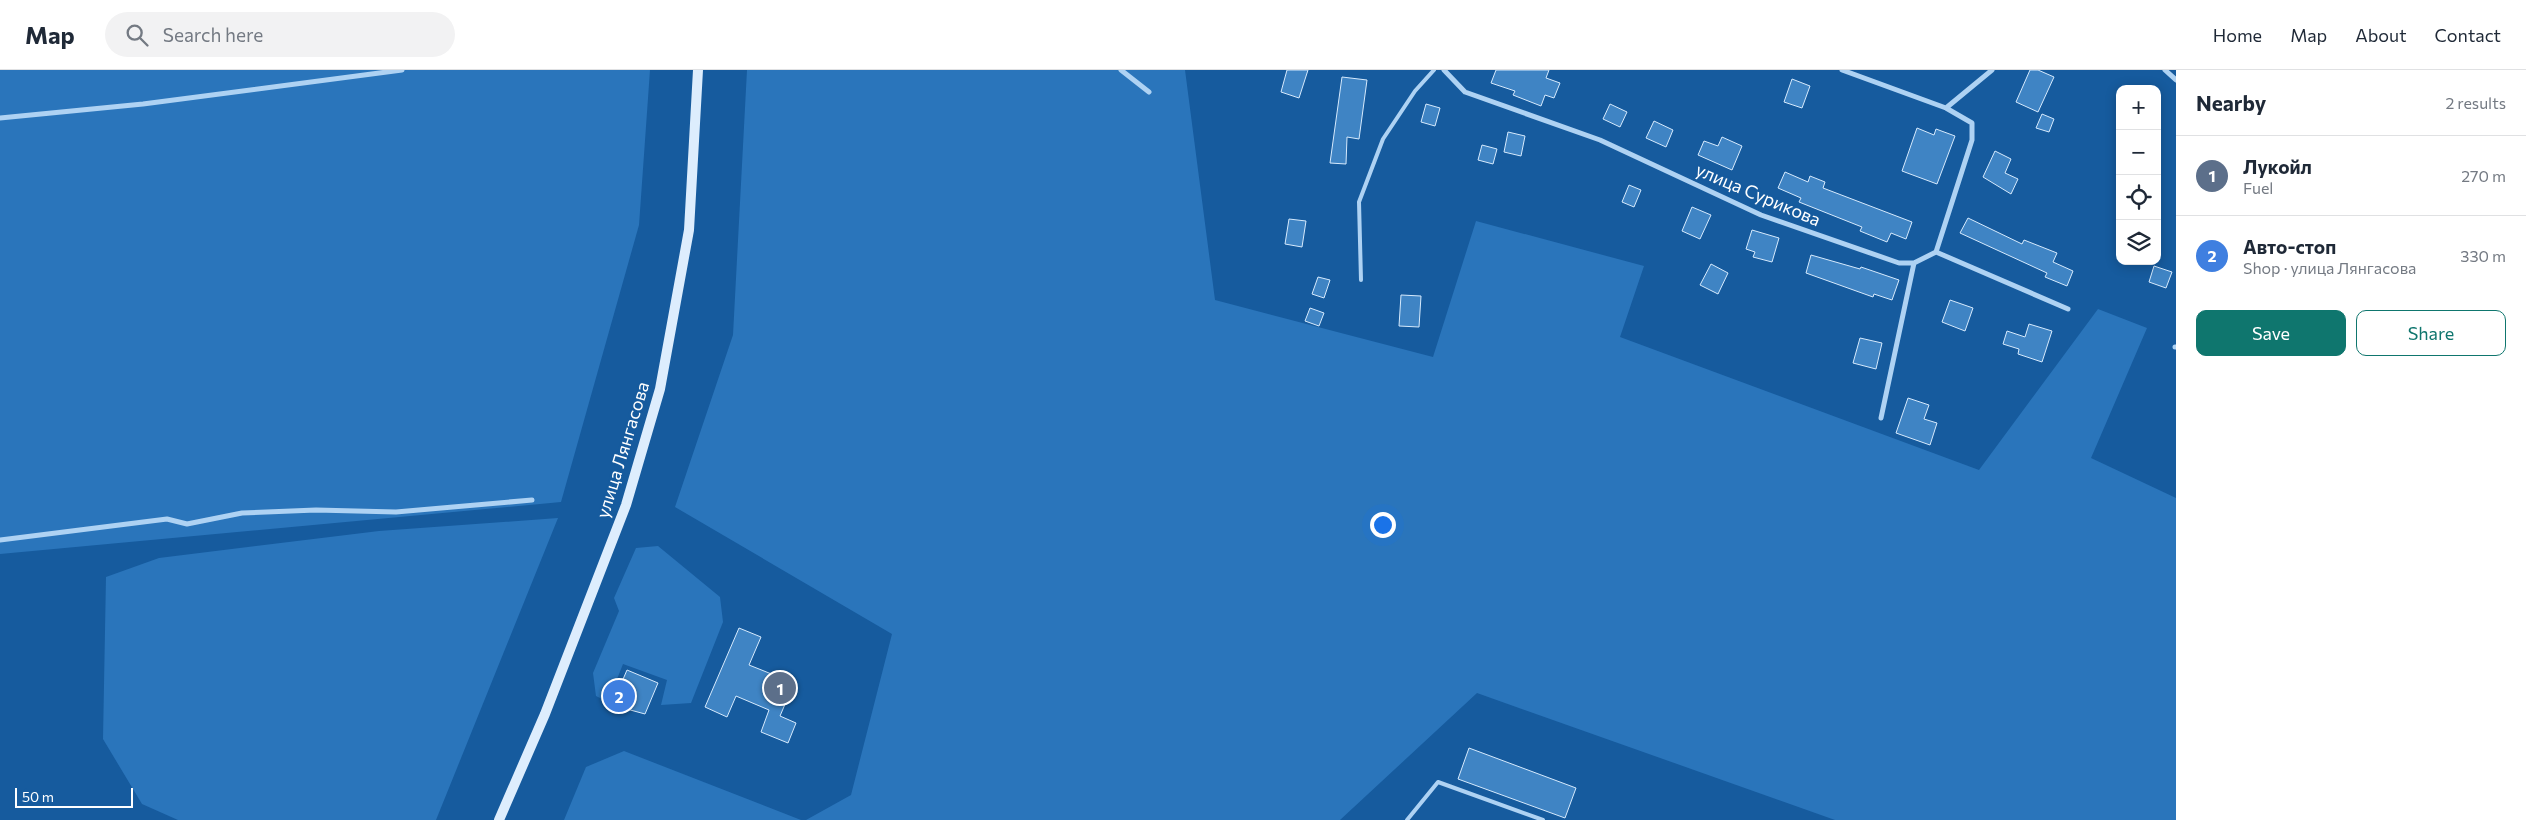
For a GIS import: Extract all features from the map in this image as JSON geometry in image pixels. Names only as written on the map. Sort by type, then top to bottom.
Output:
[{"type":"main road","name":"улица Лянгасова","points":[[499,820],[545,714],[626,505],[660,389],[689,230],[698,70]]},
{"type":"street","points":[[0,118],[143,104],[402,70]]},
{"type":"street","points":[[1121,70],[1149,92]]},
{"type":"street","name":"улица Сурикова","points":[[1444,70],[1465,92],[1600,140],[1762,215],[1899,263],[1914,263]]},
{"type":"street","points":[[1842,70],[1946,108],[1972,123],[1972,140],[1936,252],[1914,263],[1881,418]]},
{"type":"street","points":[[1946,108],[1992,70]]},
{"type":"street","points":[[2165,70],[2176,80]]},
{"type":"street","points":[[1936,252],[2068,309]]},
{"type":"street","points":[[0,540],[167,519],[187,524],[242,513],[316,510],[396,512],[532,500]]},
{"type":"lane","points":[[1361,280],[1359,202],[1383,139],[1415,91],[1434,70]]},
{"type":"lane","points":[[1407,820],[1438,782],[1543,820]]},
{"type":"shaded area","points":[[0,70],[650,70],[639,225],[561,502],[0,554]]},
{"type":"shaded area","points":[[747,70],[1185,70],[1215,300],[1433,357],[1476,221],[1644,266],[1620,337],[1979,470],[2098,309],[2147,328],[2091,458],[2176,498],[2176,820],[1835,820],[1477,693],[1340,820],[806,820],[851,795],[892,634],[675,507],[733,335]]},
{"type":"shaded area","points":[[558,518],[436,820],[178,820],[142,804],[103,739],[106,577],[159,558],[379,531]]},
{"type":"shaded area","points":[[658,546],[720,597],[723,622],[691,703],[661,705],[667,680],[623,664],[608,702],[596,696],[593,673],[619,611],[614,598],[636,548]]},
{"type":"shaded area","points":[[624,751],[801,820],[564,820],[586,767]]},
{"type":"building","points":[[1287,70],[1308,70],[1299,98],[1281,92]]},
{"type":"building","points":[[1496,70],[1549,70],[1546,78],[1560,83],[1554,98],[1545,95],[1541,106],[1513,95],[1515,91],[1491,83]]},
{"type":"building","points":[[2030,70],[2038,70],[2054,77],[2038,112],[2016,102]]},
{"type":"building","points":[[1342,77],[1367,80],[1359,139],[1347,137],[1346,164],[1330,163]]},
{"type":"building","points":[[1792,79],[1810,86],[1802,108],[1784,102]]},
{"type":"building","points":[[1426,104],[1440,108],[1435,126],[1421,122]]},
{"type":"building","points":[[1610,104],[1627,112],[1620,127],[1603,119]]},
{"type":"building","points":[[2042,114],[2054,119],[2049,132],[2036,128]]},
{"type":"building","points":[[1654,121],[1673,130],[1666,147],[1646,138]]},
{"type":"building","points":[[1917,128],[1934,135],[1936,129],[1955,136],[1937,184],[1902,171]]},
{"type":"building","points":[[1508,132],[1525,136],[1521,156],[1504,152]]},
{"type":"building","points":[[1722,137],[1742,146],[1732,170],[1698,155],[1704,141],[1718,146]]},
{"type":"building","points":[[1482,145],[1497,149],[1493,164],[1478,160]]},
{"type":"building","points":[[1995,151],[2011,159],[2005,173],[2018,179],[2011,194],[1983,177]]},
{"type":"building","points":[[1785,172],[1808,182],[1810,176],[1825,182],[1823,188],[1912,222],[1906,239],[1891,233],[1887,242],[1860,231],[1862,227],[1799,202],[1801,198],[1778,188]]},
{"type":"building","points":[[1629,185],[1641,190],[1634,207],[1622,202]]},
{"type":"building","points":[[1692,207],[1711,215],[1700,239],[1682,231]]},
{"type":"building","points":[[1968,218],[2022,244],[2024,240],[2057,253],[2053,262],[2073,271],[2067,286],[2045,277],[2047,273],[1960,233]]},
{"type":"building","points":[[1289,219],[1306,221],[1302,247],[1285,244]]},
{"type":"building","points":[[1752,230],[1779,238],[1772,262],[1753,257],[1755,252],[1746,249]]},
{"type":"building","points":[[1811,255],[1860,269],[1861,267],[1899,280],[1892,300],[1874,294],[1873,297],[1806,273]]},
{"type":"building","points":[[1711,264],[1728,273],[1718,294],[1700,285]]},
{"type":"building","points":[[2154,266],[2172,272],[2166,288],[2149,282]]},
{"type":"building","points":[[1318,277],[1330,280],[1324,298],[1312,294]]},
{"type":"building","points":[[1401,295],[1421,296],[1419,327],[1399,326]]},
{"type":"building","points":[[1950,300],[1973,308],[1965,331],[1942,322]]},
{"type":"building","points":[[1310,308],[1324,313],[1319,326],[1305,321]]},
{"type":"building","points":[[2029,324],[2052,331],[2042,362],[2018,354],[2019,349],[2003,344],[2007,331],[2025,337]]},
{"type":"building","points":[[1860,338],[1882,343],[1876,369],[1853,363]]},
{"type":"building","points":[[1908,398],[1929,405],[1924,419],[1937,423],[1930,445],[1896,433]]},
{"type":"building","points":[[739,628],[761,637],[749,665],[794,683],[780,716],[796,723],[788,743],[761,732],[769,710],[736,696],[727,717],[705,707]]},
{"type":"building","points":[[627,670],[658,683],[645,714],[612,705]]},
{"type":"building","points":[[1469,748],[1576,788],[1565,818],[1458,779]]},
{"type":"place","name":"Лукойл","points":[[780,688]]},
{"type":"place","name":"Авто-стоп","points":[[619,696]]}]
